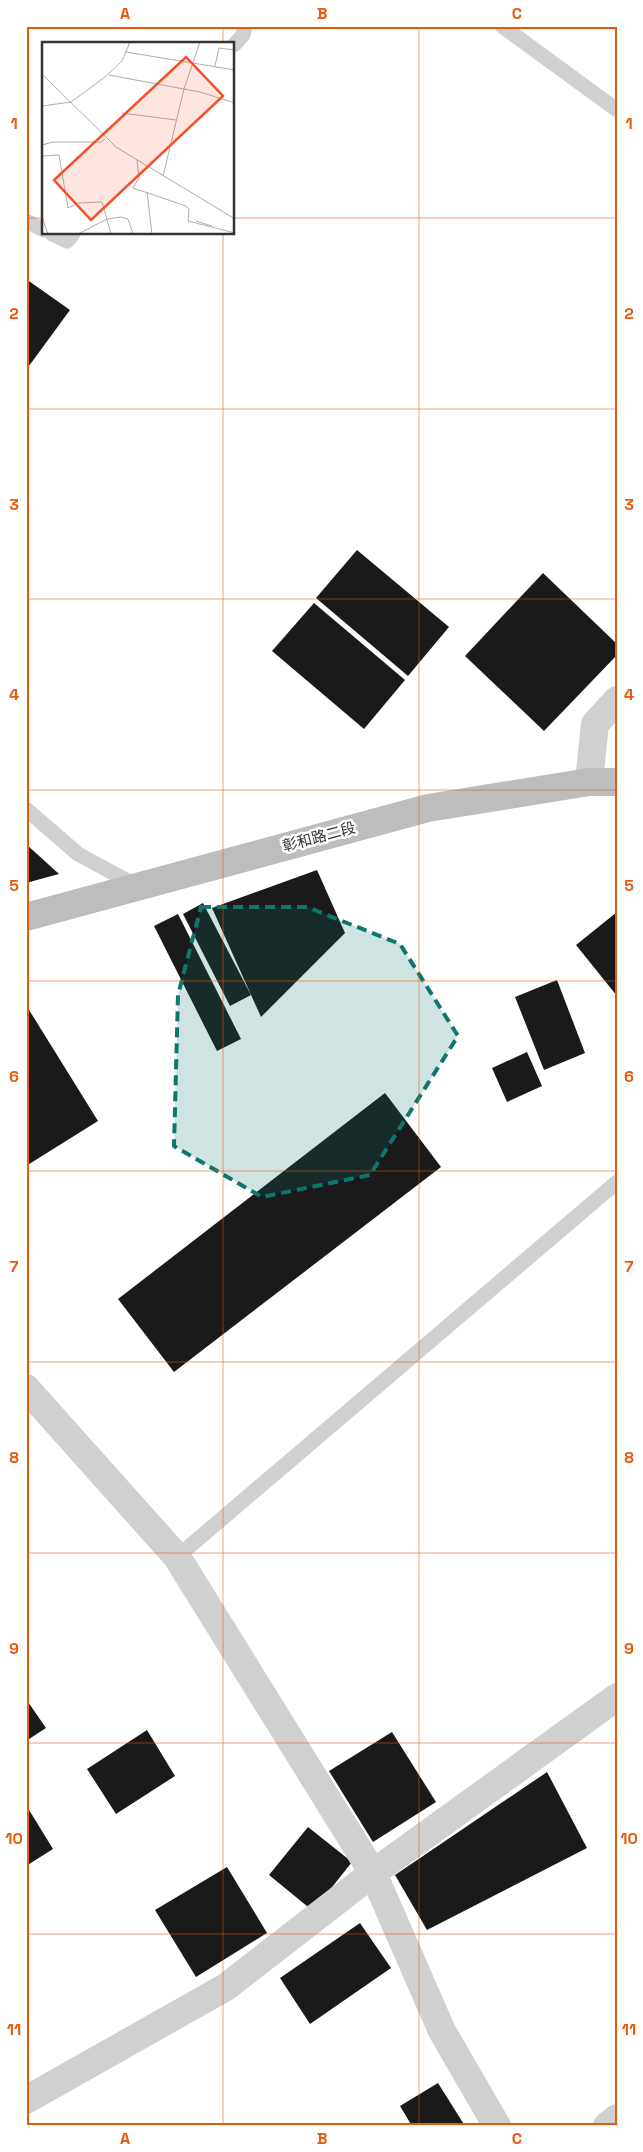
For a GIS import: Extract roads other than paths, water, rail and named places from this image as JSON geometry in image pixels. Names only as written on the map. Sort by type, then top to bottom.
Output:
[{"type":"main road","name":"彰和路二段","points":[[26,917],[428,808],[589,782],[617,782]]},
{"type":"street","points":[[589,782],[595,724],[617,700]]},
{"type":"street","points":[[26,1388],[177,1557],[374,1873],[442,2031],[497,2126]]},
{"type":"street","points":[[26,2100],[226,1987],[374,1873],[617,1698]]},
{"type":"street","points":[[607,2126],[617,2118]]},
{"type":"lane","points":[[235,44],[242,35],[245,26]]},
{"type":"lane","points":[[502,26],[617,110]]},
{"type":"lane","points":[[26,221],[42,229]]},
{"type":"lane","points":[[54,235],[67,241],[72,235]]},
{"type":"lane","points":[[26,809],[78,854],[136,886]]},
{"type":"lane","points":[[177,1557],[617,1182]]}]
